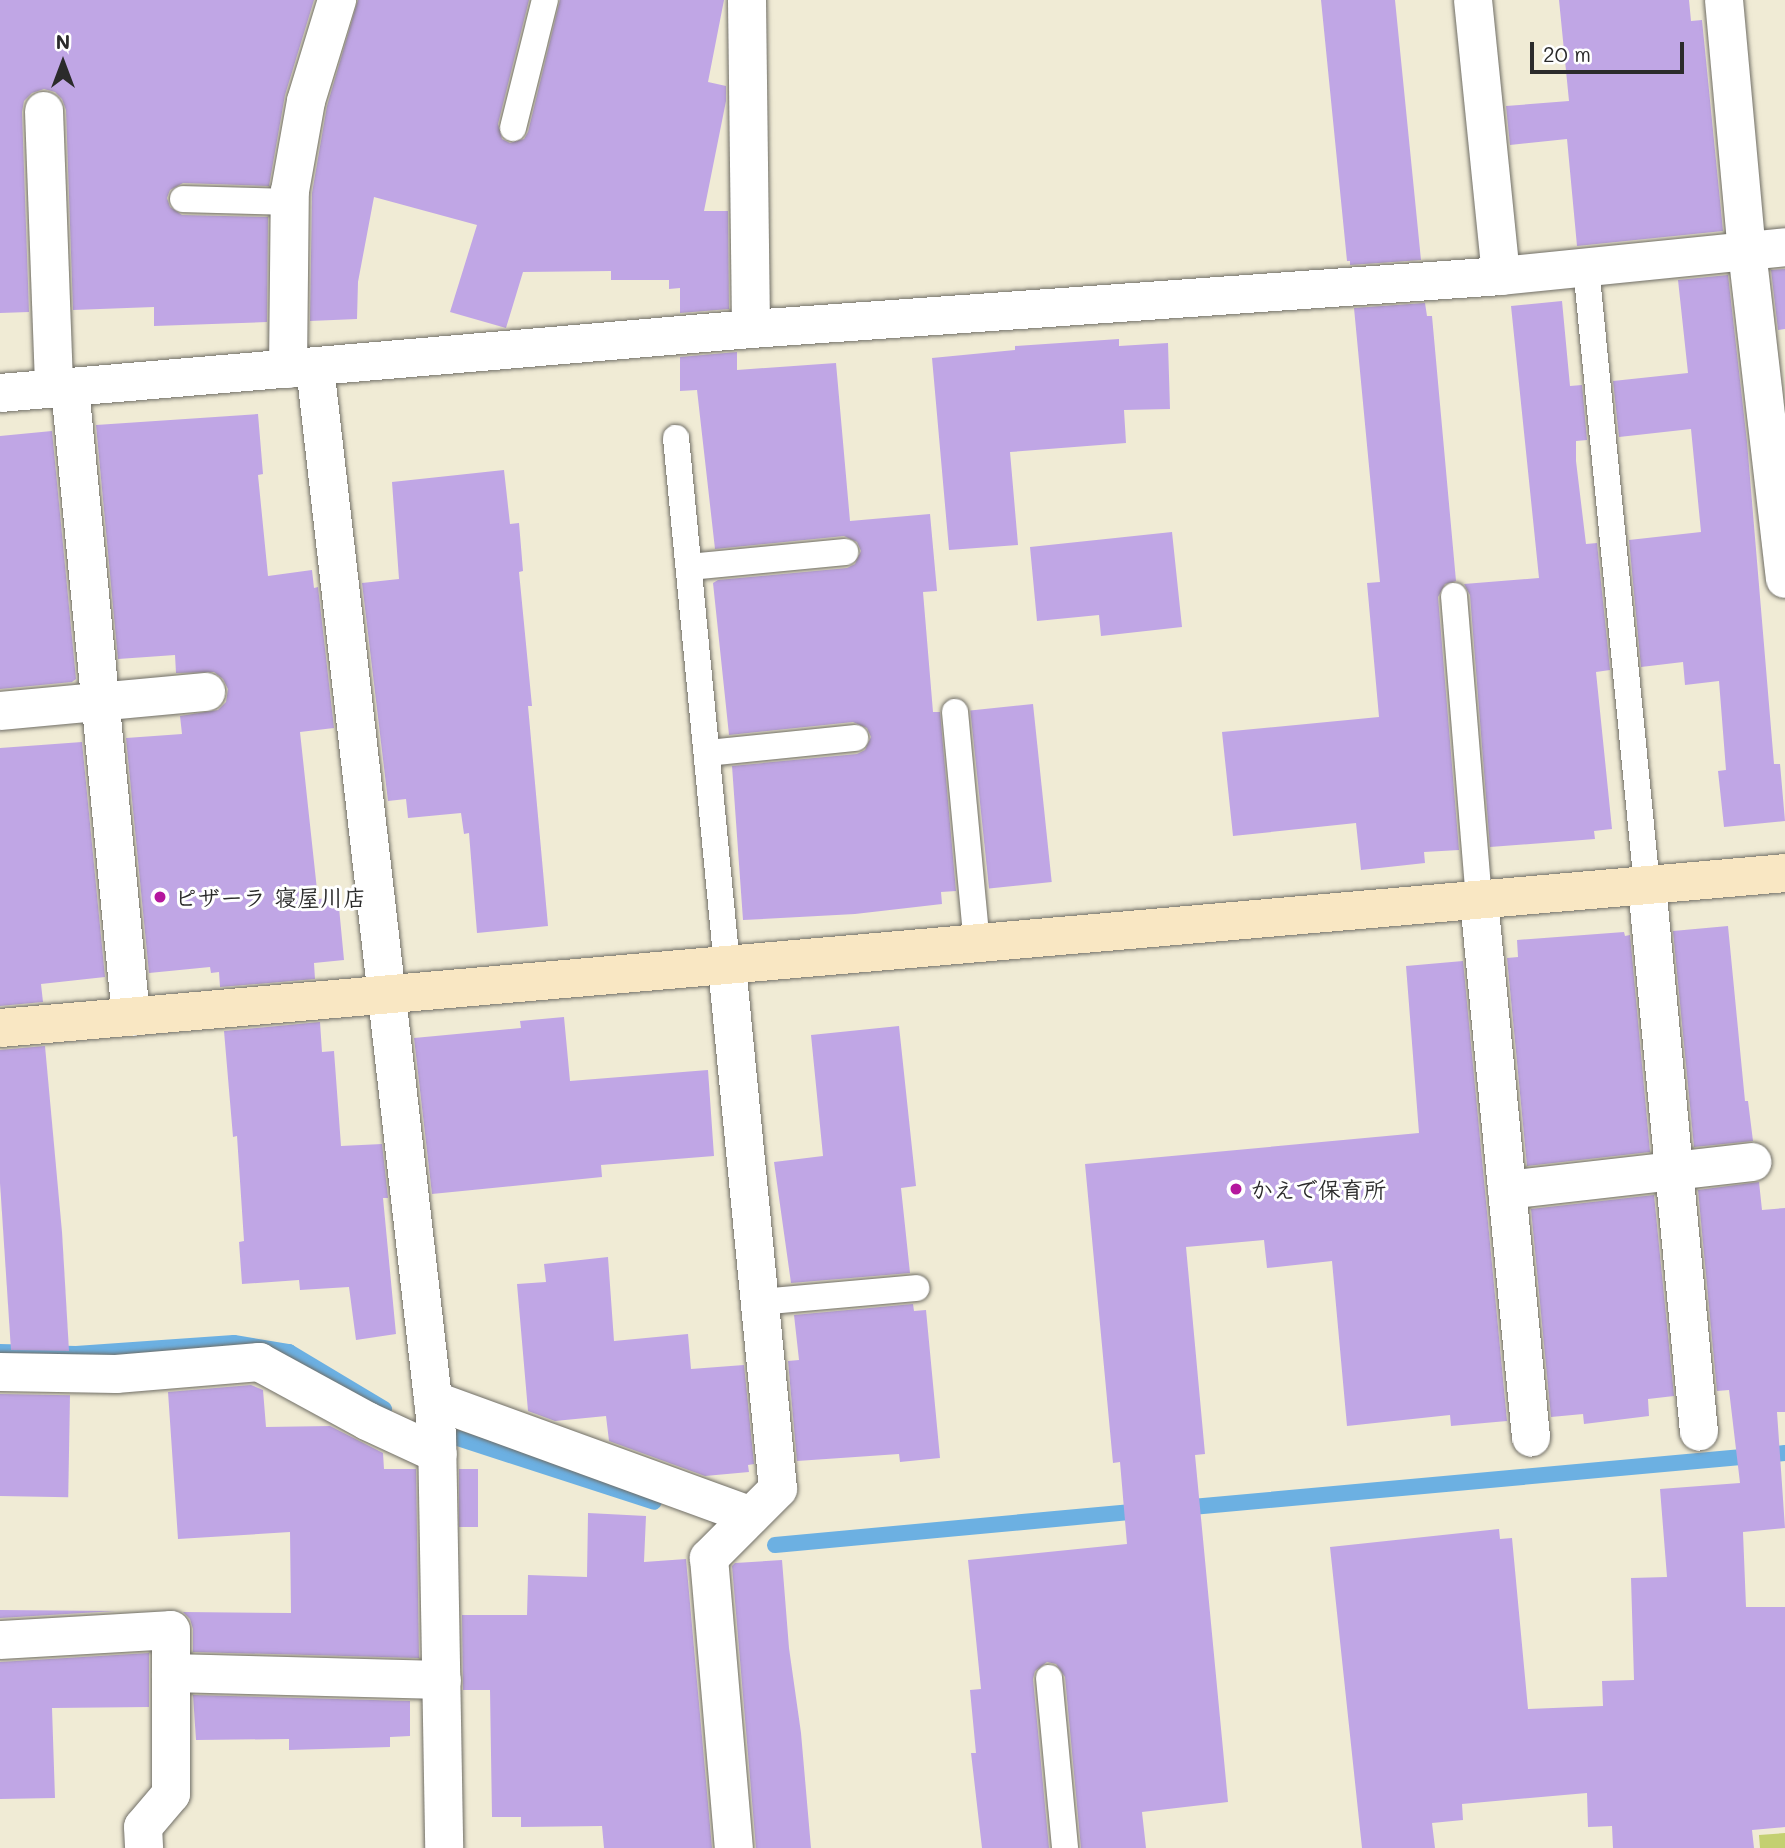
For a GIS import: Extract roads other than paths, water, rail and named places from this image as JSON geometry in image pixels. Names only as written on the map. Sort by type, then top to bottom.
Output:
[{"type":"street","points":[[337,0],[306,101],[289,202],[302,368],[386,995],[436,1425],[444,1848]]},
{"type":"street","points":[[747,0],[751,328]]},
{"type":"street","points":[[1473,0],[1501,276]]},
{"type":"street","points":[[1724,0],[1747,251],[1785,579]]},
{"type":"street","points":[[44,110],[62,388],[100,702],[131,1017]]},
{"type":"street","points":[[0,393],[751,328],[1501,276],[1785,247]]},
{"type":"street","points":[[0,711],[206,692]]},
{"type":"street","points":[[0,1028],[1785,873]]},
{"type":"street","points":[[1647,886],[1699,1432]]},
{"type":"street","points":[[1479,900],[1531,1437]]},
{"type":"street","points":[[727,966],[778,1489],[709,1558],[734,1848]]},
{"type":"street","points":[[1507,1190],[1752,1162]]},
{"type":"street","points":[[0,1372],[116,1374],[259,1362],[367,1421],[436,1425],[751,1516]]},
{"type":"street","points":[[0,1640],[171,1630],[171,1794],[143,1827],[144,1848]]},
{"type":"street","points":[[171,1672],[442,1680]]},
{"type":"lane","points":[[513,128],[545,0]]},
{"type":"lane","points":[[183,199],[289,202]]},
{"type":"lane","points":[[1586,267],[1647,886]]},
{"type":"lane","points":[[676,438],[727,966]]},
{"type":"lane","points":[[689,567],[845,552]]},
{"type":"lane","points":[[1454,596],[1479,900]]},
{"type":"lane","points":[[955,712],[977,944]]},
{"type":"lane","points":[[707,753],[855,738]]},
{"type":"lane","points":[[760,1302],[916,1287]]},
{"type":"lane","points":[[1049,1678],[1065,1848]]},
{"type":"waterway","points":[[0,1352],[76,1354],[234,1343],[289,1352],[384,1409]]},
{"type":"waterway","points":[[436,1431],[654,1502]]},
{"type":"waterway","points":[[1181,1508],[1785,1453]]},
{"type":"waterway","points":[[775,1545],[1145,1511]]},
{"type":"place","name":"ピザーラ 寝屋川店","points":[[160,897]]},
{"type":"place","name":"かえで保育所","points":[[1236,1189]]}]
